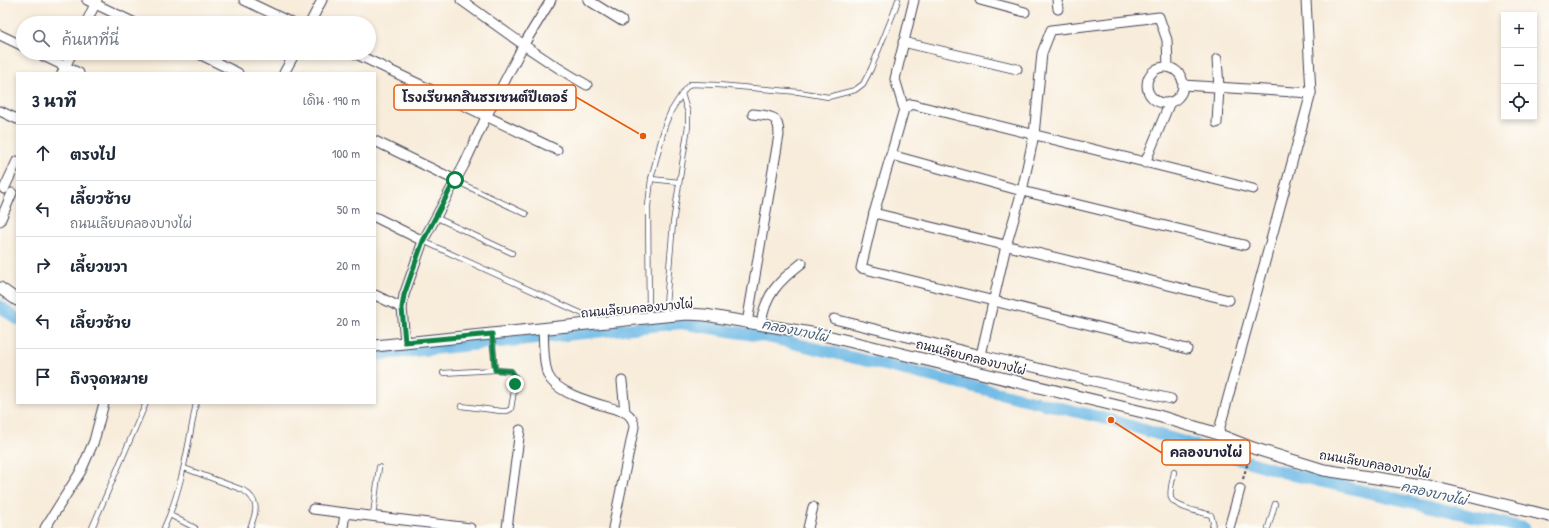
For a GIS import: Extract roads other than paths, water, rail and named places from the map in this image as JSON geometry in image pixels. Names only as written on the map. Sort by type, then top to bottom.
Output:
[{"type":"street","points":[[244,0],[277,16]]},
{"type":"street","points":[[314,16],[322,0]]},
{"type":"street","points":[[460,0],[539,56],[587,85]]},
{"type":"street","points":[[405,342],[402,308],[404,295],[423,241],[464,165],[486,117],[524,44],[551,0]]},
{"type":"street","points":[[588,0],[622,21]]},
{"type":"street","points":[[914,0],[894,79],[904,109],[874,213],[861,268],[1187,349]]},
{"type":"street","points":[[980,0],[1025,12]]},
{"type":"street","points":[[1218,434],[1311,93],[1306,0]]},
{"type":"street","points":[[88,16],[93,1],[122,16]]},
{"type":"street","points":[[981,355],[1006,246],[1022,191],[1034,135],[1042,53],[1051,30],[1159,17],[1167,40],[1168,67]]},
{"type":"street","points":[[0,35],[16,43]]},
{"type":"street","points":[[903,42],[1017,69]]},
{"type":"street","points":[[1217,59],[1219,87],[1217,123]]},
{"type":"street","points":[[48,60],[64,70],[74,72]]},
{"type":"street","points":[[64,70],[69,60]]},
{"type":"street","points":[[211,60],[236,72]]},
{"type":"street","points":[[285,72],[291,60]]},
{"type":"street","points":[[368,60],[557,150]]},
{"type":"street","points":[[1168,67],[1179,73],[1183,85],[1179,96],[1170,102],[1164,103],[1154,99],[1150,95],[1147,84],[1151,73],[1156,69],[1168,67]]},
{"type":"street","points":[[1183,85],[1311,93]]},
{"type":"street","points":[[1145,163],[1170,102]]},
{"type":"street","points":[[904,109],[911,104],[1253,189]]},
{"type":"street","points":[[0,111],[16,119]]},
{"type":"street","points":[[747,323],[779,135],[779,125],[775,118],[767,115],[753,114]]},
{"type":"street","points":[[376,141],[455,180]]},
{"type":"street","points":[[891,155],[1022,191],[1244,245]]},
{"type":"street","points":[[0,221],[16,164]]},
{"type":"street","points":[[874,213],[1229,300]]},
{"type":"street","points":[[376,218],[423,241]]},
{"type":"street","points":[[762,325],[762,315],[769,296],[785,277],[802,263]]},
{"type":"street","points":[[0,288],[16,299]]},
{"type":"street","points":[[376,295],[402,308]]},
{"type":"street","name":"ถนนเลียบคลองบางไผ่","points":[[376,346],[405,342],[492,337],[543,332],[665,316],[687,314],[705,315],[838,339],[1155,415],[1218,434],[1253,448],[1324,470],[1428,486],[1549,516]]},
{"type":"street","points":[[834,318],[981,355],[1171,399]]},
{"type":"street","points":[[543,332],[548,374],[559,388],[569,394],[624,412],[632,418],[634,427],[613,528]]},
{"type":"street","points":[[622,381],[624,412]]},
{"type":"street","points":[[45,528],[81,471],[94,441],[104,404]]},
{"type":"street","points":[[507,528],[520,430]]},
{"type":"street","points":[[1229,528],[1240,488]]},
{"type":"street","points":[[808,528],[813,507]]},
{"type":"street","points":[[313,509],[373,516],[423,525],[470,528]]},
{"type":"street","points":[[343,528],[345,513]]},
{"type":"lane","points":[[649,319],[648,206],[651,179],[665,124],[671,111],[686,88],[690,84],[696,84],[799,92],[828,97],[855,90],[863,84],[871,69],[898,0]]},
{"type":"lane","points":[[665,316],[673,223],[687,139],[688,113],[682,94]]},
{"type":"lane","points":[[651,179],[680,182]]},
{"type":"lane","points":[[455,180],[526,214]]},
{"type":"lane","points":[[435,217],[512,253]]},
{"type":"lane","points":[[423,241],[603,323]]},
{"type":"lane","points":[[492,337],[495,368]]},
{"type":"lane","points":[[442,373],[495,368],[514,373],[515,384],[511,409],[501,411],[461,406]]},
{"type":"lane","points":[[92,528],[146,404]]},
{"type":"lane","points":[[164,528],[170,515],[184,468],[196,404]]},
{"type":"lane","points":[[373,516],[380,467]]},
{"type":"lane","points":[[184,468],[243,490],[251,495],[254,501],[256,515],[250,528]]},
{"type":"lane","points":[[1174,472],[1170,492],[1172,499],[1177,505],[1211,515],[1213,522],[1212,528]]},
{"type":"lane","points":[[1268,528],[1275,504]]},
{"type":"lane","points":[[170,515],[195,528]]},
{"type":"waterway","name":"คลองบางไผ่","points":[[0,306],[16,318]]},
{"type":"waterway","name":"คลองบางไผ่","points":[[376,355],[681,323],[772,338],[1111,420],[1293,475],[1524,528]]},
{"type":"place","name":"โรงเรียนกสินธรเซนต์ปีเตอร์","points":[[643,136]]},
{"type":"place","name":"คลองบางไผ่","points":[[1111,420]]}]
